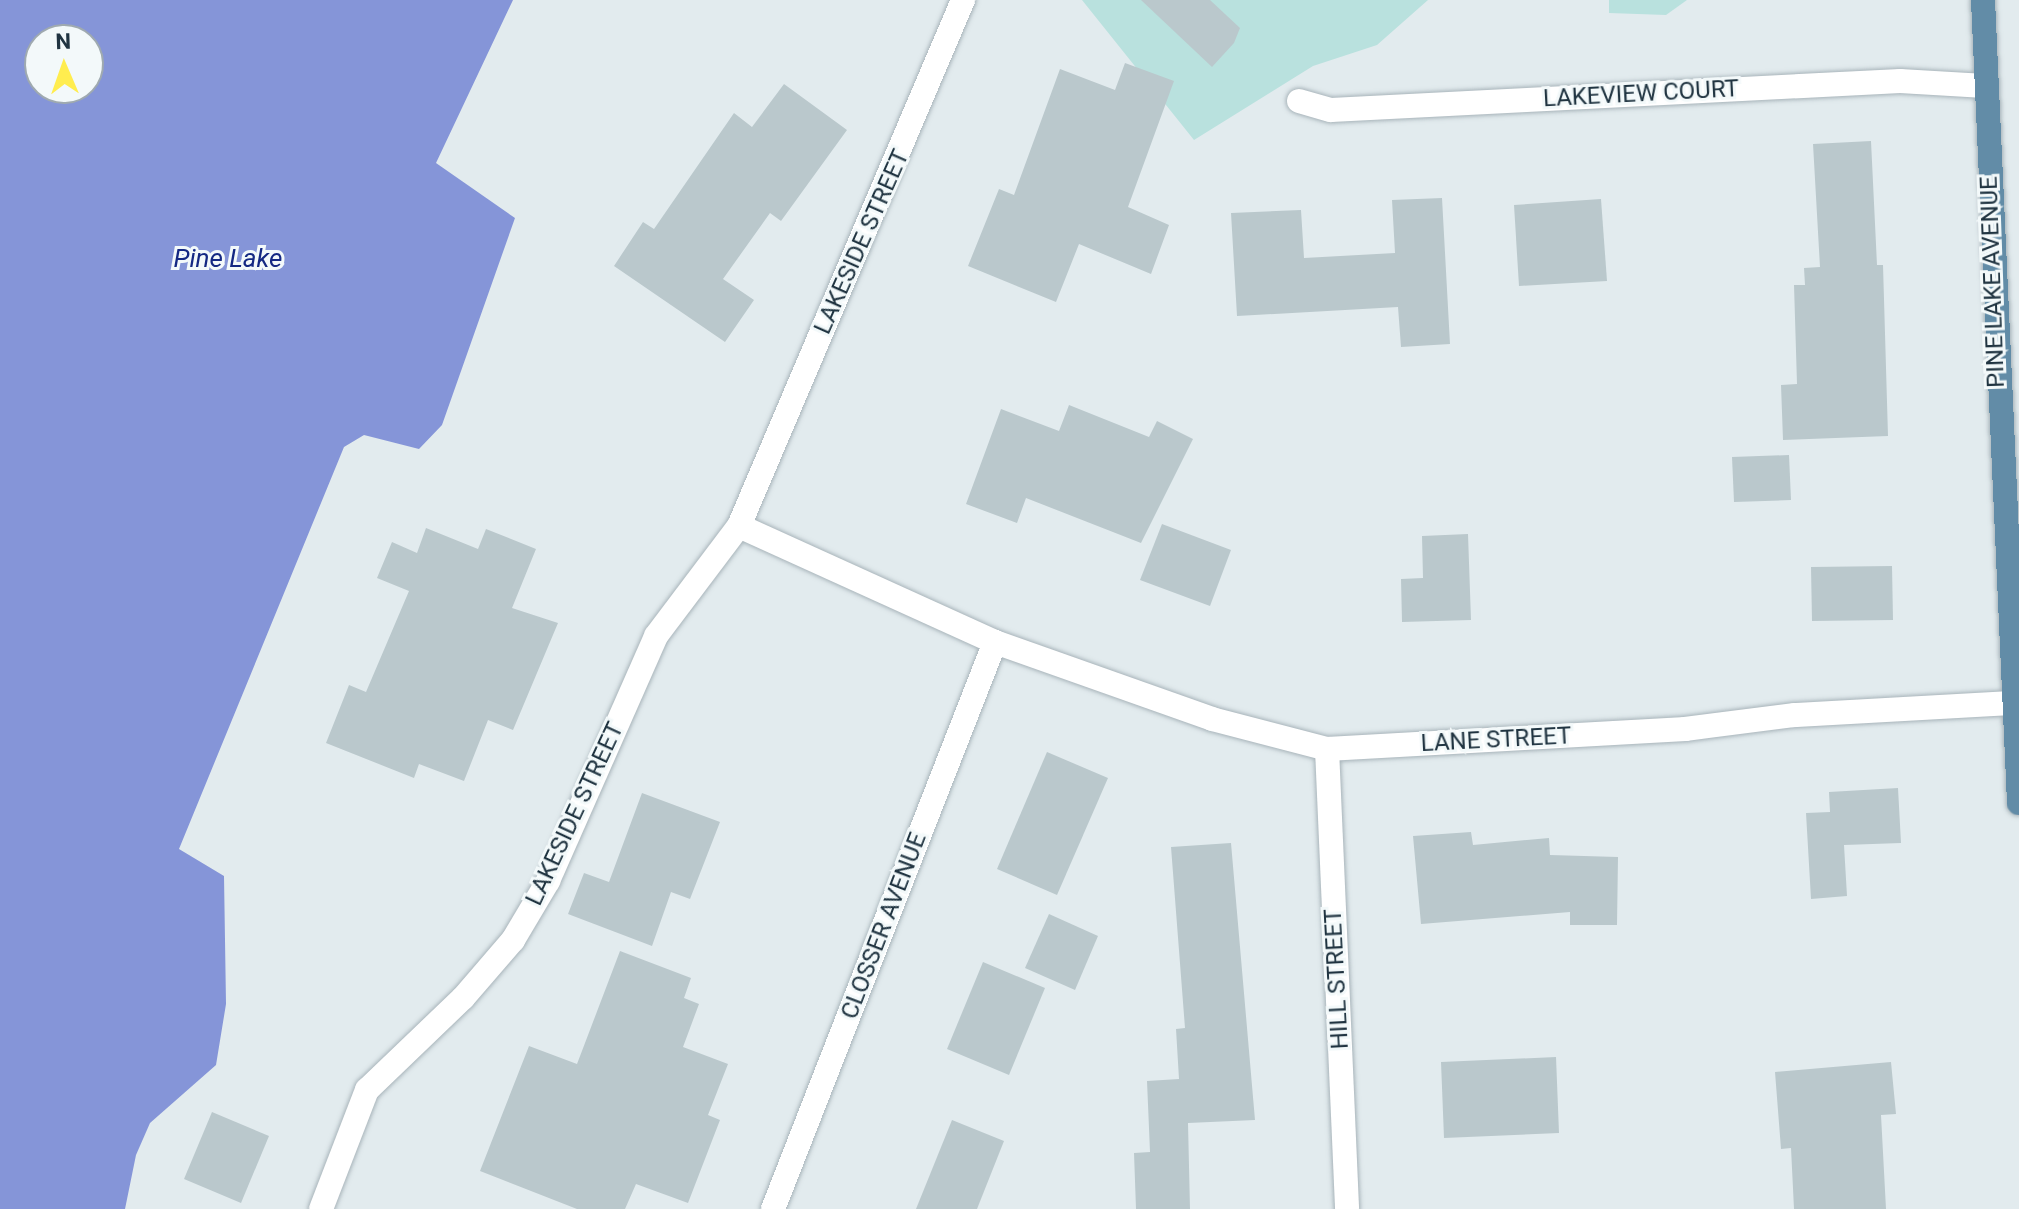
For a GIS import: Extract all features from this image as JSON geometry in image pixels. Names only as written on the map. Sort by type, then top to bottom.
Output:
[{"type":"main road","name":"PINE LAKE AVENUE","points":[[1983,0],[2019,803]]},
{"type":"street","name":"LAKESIDE STREET","points":[[321,1209],[367,1090],[463,998],[513,940],[548,881],[656,636],[739,526],[963,0]]},
{"type":"street","name":"LAKEVIEW COURT","points":[[1299,101],[1331,110],[1921,80],[1985,86]]},
{"type":"street","points":[[739,526],[995,642]]},
{"type":"street","name":"LANE STREET","points":[[995,642],[1212,719],[1327,749],[1685,729],[1795,715],[2013,703]]},
{"type":"street","name":"CLOSSER AVENUE","points":[[773,1209],[995,642]]},
{"type":"street","name":"HILL STREET","points":[[1327,749],[1347,1209]]},
{"type":"green space","points":[[1082,0],[1428,0],[1377,45],[1313,66],[1194,140]]},
{"type":"green space","points":[[1609,0],[1687,0],[1666,15],[1609,13]]},
{"type":"water","name":"Pine Lake","points":[[0,0],[513,0],[436,163],[515,218],[442,425],[419,449],[364,435],[344,447],[179,849],[224,876],[226,1004],[216,1065],[150,1123],[136,1155],[125,1209],[0,1209]]},
{"type":"building","points":[[1141,0],[1210,0],[1240,28],[1234,43],[1212,67]]},
{"type":"building","points":[[1125,63],[1174,81],[1128,207],[1169,225],[1151,274],[1079,244],[1056,302],[968,266],[999,189],[1014,195],[1060,69],[1115,90]]},
{"type":"building","points":[[784,84],[847,130],[781,221],[770,213],[723,279],[754,300],[725,342],[614,266],[643,222],[654,229],[734,113],[752,127]]},
{"type":"building","points":[[1871,141],[1877,265],[1883,265],[1888,436],[1783,440],[1781,385],[1797,384],[1794,285],[1805,285],[1804,268],[1820,267],[1813,144]]},
{"type":"building","points":[[1442,198],[1450,344],[1401,347],[1398,307],[1237,316],[1231,213],[1301,210],[1304,258],[1395,253],[1392,200]]},
{"type":"building","points":[[1601,199],[1607,281],[1519,286],[1514,205]]},
{"type":"building","points":[[1069,405],[1149,437],[1157,421],[1193,439],[1141,543],[1026,498],[1017,523],[966,504],[1001,409],[1059,431]]},
{"type":"building","points":[[1789,455],[1791,500],[1734,502],[1732,457]]},
{"type":"building","points":[[1162,524],[1231,550],[1210,606],[1140,580]]},
{"type":"building","points":[[426,528],[478,549],[486,529],[536,549],[512,608],[558,623],[513,730],[488,720],[464,781],[419,764],[414,778],[326,743],[349,685],[366,692],[409,591],[377,578],[392,542],[417,553]]},
{"type":"building","points":[[1468,534],[1471,620],[1402,622],[1401,579],[1423,578],[1422,536]]},
{"type":"building","points":[[1892,566],[1893,620],[1812,621],[1811,567]]},
{"type":"building","points":[[1047,752],[1108,778],[1057,895],[997,869]]},
{"type":"building","points":[[1898,788],[1901,843],[1844,845],[1847,896],[1811,899],[1806,813],[1830,812],[1829,792]]},
{"type":"building","points":[[642,793],[720,822],[690,899],[671,892],[652,946],[568,914],[584,873],[609,882]]},
{"type":"building","points":[[1471,832],[1473,845],[1549,838],[1550,855],[1618,857],[1617,925],[1570,925],[1570,912],[1421,924],[1413,836]]},
{"type":"building","points":[[1231,843],[1255,1120],[1188,1123],[1190,1209],[1136,1209],[1134,1153],[1150,1152],[1147,1081],[1179,1079],[1176,1029],[1185,1028],[1171,847]]},
{"type":"building","points":[[1049,914],[1098,936],[1075,990],[1025,968]]},
{"type":"building","points":[[620,951],[691,978],[684,998],[699,1004],[683,1047],[728,1064],[708,1115],[720,1120],[688,1203],[636,1184],[625,1209],[577,1209],[480,1171],[529,1046],[577,1064]]},
{"type":"building","points":[[983,962],[1045,988],[1009,1075],[947,1049]]},
{"type":"building","points":[[1556,1057],[1559,1133],[1444,1138],[1441,1062]]},
{"type":"building","points":[[1891,1062],[1896,1114],[1881,1115],[1886,1209],[1794,1209],[1791,1148],[1781,1149],[1775,1072]]},
{"type":"building","points":[[212,1112],[269,1136],[241,1203],[184,1179]]},
{"type":"building","points":[[952,1120],[1004,1141],[977,1209],[916,1209]]}]
